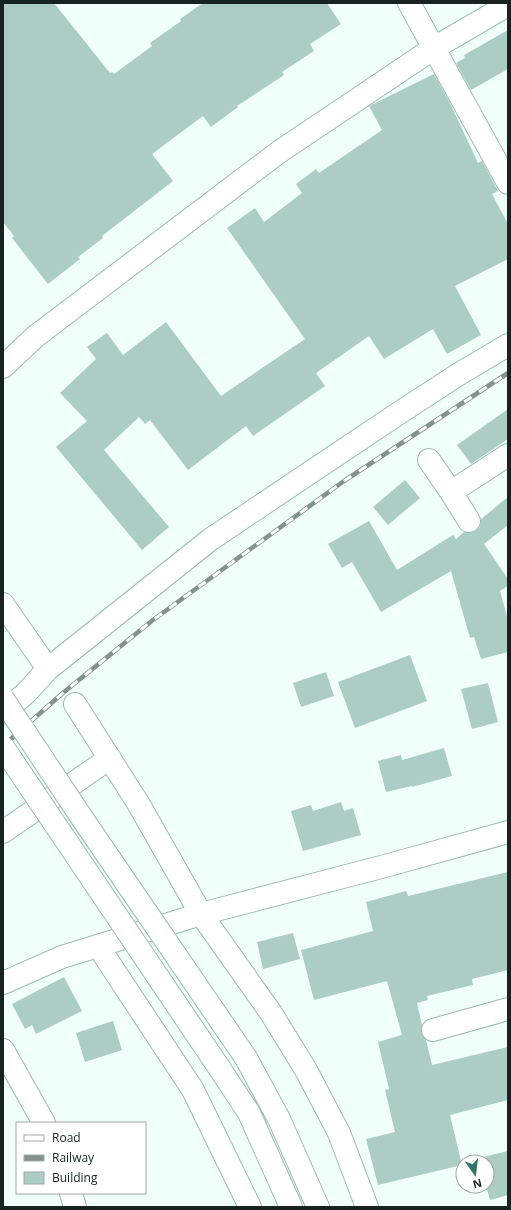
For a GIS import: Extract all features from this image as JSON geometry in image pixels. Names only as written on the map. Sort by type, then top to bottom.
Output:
[{"type":"street","points":[[408,3],[508,183]]},
{"type":"street","points":[[3,367],[36,336],[279,152],[434,48],[508,5]]},
{"type":"street","points":[[3,713],[26,693],[48,668],[211,539],[459,374],[508,345]]},
{"type":"street","points":[[451,492],[508,455]]},
{"type":"street","points":[[429,460],[470,521]]},
{"type":"street","points":[[3,604],[48,668]]},
{"type":"street","points":[[3,699],[86,825],[246,1058],[279,1120],[318,1207]]},
{"type":"street","points":[[75,704],[138,803],[201,914],[271,1014],[306,1070],[339,1133],[367,1207]]},
{"type":"street","points":[[3,747],[249,1113],[291,1207]]},
{"type":"street","points":[[3,832],[110,758]]},
{"type":"street","points":[[3,983],[62,957],[201,914],[386,866],[508,832]]},
{"type":"street","points":[[98,946],[193,1090],[250,1207]]},
{"type":"street","points":[[433,1030],[508,1009]]},
{"type":"street","points":[[3,1050],[43,1122]]},
{"type":"street","points":[[71,1194],[75,1207]]},
{"type":"building","points":[[3,3],[54,3],[110,73],[112,72],[114,74],[152,46],[150,43],[181,21],[180,19],[203,3],[327,3],[341,24],[310,44],[314,51],[282,72],[284,75],[237,106],[238,107],[211,127],[203,116],[152,154],[173,181],[102,236],[103,238],[78,257],[80,259],[48,284],[12,238],[14,236],[3,222]]},
{"type":"building","points":[[508,30],[508,69],[471,90],[456,63],[465,58],[464,55]]},
{"type":"building","points":[[434,74],[450,103],[478,163],[482,161],[498,191],[492,194],[508,224],[508,259],[455,286],[481,335],[447,354],[433,329],[384,359],[369,336],[316,373],[325,386],[253,436],[246,426],[188,470],[150,420],[145,424],[139,417],[104,450],[169,527],[142,550],[56,447],[87,421],[60,393],[96,359],[87,347],[107,333],[123,355],[166,322],[221,396],[305,339],[227,228],[255,208],[264,222],[302,193],[296,184],[316,169],[319,173],[382,130],[369,106]]},
{"type":"building","points":[[508,409],[508,439],[471,464],[457,445]]},
{"type":"building","points":[[405,480],[420,498],[388,525],[373,507]]},
{"type":"building","points":[[508,497],[508,525],[484,544],[508,579],[508,586],[500,591],[508,620],[508,652],[481,659],[474,637],[470,638],[451,571],[381,612],[352,562],[342,568],[328,544],[369,521],[397,570],[453,535],[456,539],[464,532],[470,533],[476,531],[480,527],[481,519]]},
{"type":"building","points":[[410,655],[427,701],[355,728],[338,682]]},
{"type":"building","points":[[326,672],[334,696],[301,707],[293,683]]},
{"type":"building","points":[[488,683],[498,722],[472,729],[461,689]]},
{"type":"building","points":[[444,748],[452,776],[412,787],[386,792],[378,761],[401,755],[402,760]]},
{"type":"building","points":[[341,802],[344,811],[353,808],[361,835],[303,851],[291,811],[311,805],[313,811]]},
{"type":"building","points":[[508,872],[508,970],[472,979],[473,985],[427,996],[428,1000],[417,1003],[422,1025],[421,1033],[426,1040],[432,1065],[508,1047],[508,1100],[450,1115],[459,1154],[455,1154],[455,1167],[378,1185],[366,1139],[395,1132],[385,1090],[389,1089],[378,1042],[402,1035],[387,981],[314,1000],[301,950],[373,931],[366,902],[406,891],[408,896]]},
{"type":"building","points":[[293,933],[300,959],[263,969],[257,942]]},
{"type":"building","points":[[64,977],[82,1011],[36,1034],[32,1025],[25,1029],[12,1004]]},
{"type":"building","points":[[113,1021],[122,1050],[85,1062],[76,1033]]},
{"type":"building","points":[[508,1151],[508,1195],[490,1200],[488,1194],[495,1194],[495,1154]]},
{"type":"railway","points":[[3,746],[64,692],[153,620],[344,481],[508,373]]}]
